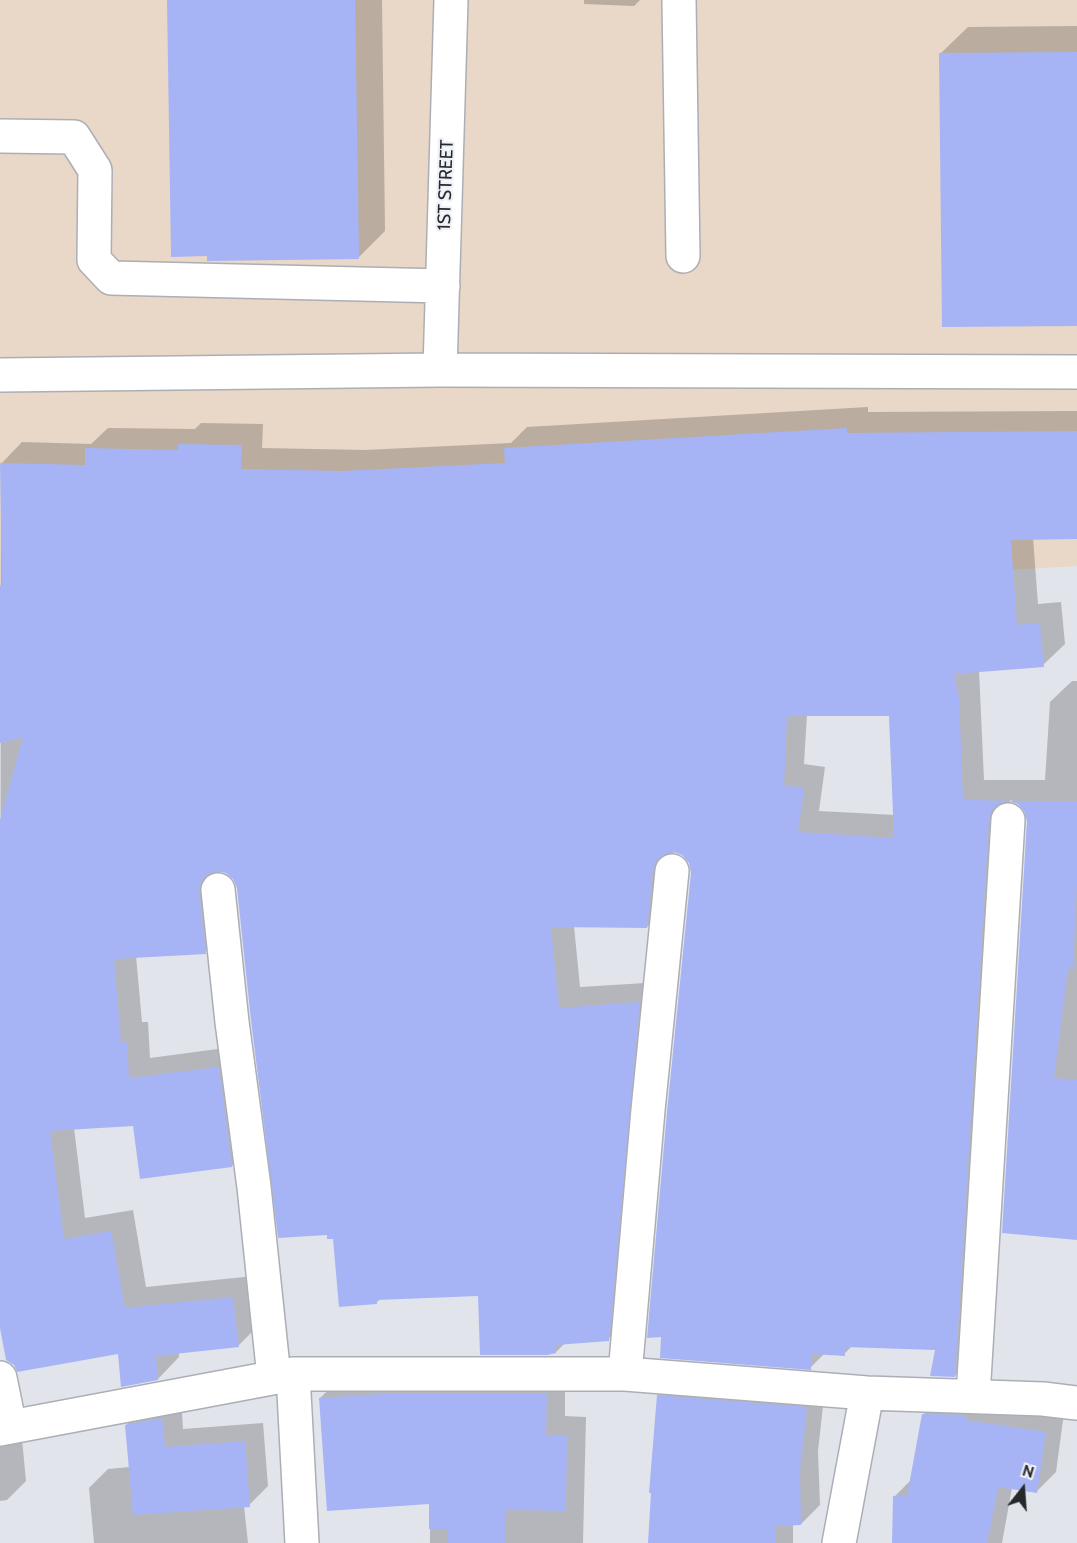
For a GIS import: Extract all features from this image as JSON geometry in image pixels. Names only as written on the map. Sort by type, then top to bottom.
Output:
[{"type":"street","name":"1ST STREET","points":[[440,370],[451,0]]},
{"type":"street","points":[[680,0],[683,256]]},
{"type":"street","points":[[0,136],[74,137],[95,170],[94,260],[111,278],[443,286]]},
{"type":"street","points":[[0,375],[440,370],[1077,372]]},
{"type":"street","points":[[973,1396],[1008,820]]},
{"type":"street","points":[[625,1374],[646,1121],[672,871]]},
{"type":"street","points":[[218,890],[232,1022],[283,1376],[302,1543]]},
{"type":"street","points":[[0,1378],[5,1428],[283,1376],[625,1374],[867,1393],[1042,1399],[1077,1403]]},
{"type":"street","points":[[839,1543],[867,1393]]},
{"type":"shaded area","points":[[0,0],[1077,0],[1077,566],[268,613],[0,685]]},
{"type":"building","points":[[167,0],[355,0],[359,259],[207,261],[207,256],[171,257]]},
{"type":"building","points":[[1077,52],[1077,326],[942,327],[939,53]]},
{"type":"building","points":[[847,428],[847,433],[1077,431],[1077,539],[1011,540],[1017,625],[1040,623],[1044,667],[954,674],[959,697],[963,800],[1077,802],[1077,882],[1073,969],[1068,968],[1054,1078],[1077,1080],[1077,1240],[1002,1233],[1027,821],[1024,811],[1018,804],[1009,801],[999,804],[992,810],[989,819],[955,1377],[930,1376],[935,1350],[845,1347],[845,1356],[812,1354],[811,1370],[660,1358],[661,1337],[647,1338],[691,873],[689,863],[682,855],[674,852],[664,854],[657,860],[653,869],[647,928],[551,927],[559,1008],[640,1002],[609,1341],[556,1345],[556,1353],[547,1355],[480,1355],[478,1296],[377,1300],[377,1304],[339,1307],[333,1239],[327,1239],[327,1235],[278,1238],[237,888],[233,879],[226,873],[215,871],[201,882],[199,891],[206,954],[114,959],[121,1043],[127,1042],[129,1078],[219,1067],[232,1167],[140,1179],[133,1126],[50,1131],[64,1239],[111,1231],[125,1308],[233,1297],[239,1347],[156,1356],[158,1380],[121,1387],[118,1354],[17,1372],[14,1365],[6,1360],[0,1328],[0,820],[23,737],[0,743],[0,585],[2,585],[0,463],[85,465],[85,448],[178,450],[178,444],[242,445],[241,469],[342,471],[505,463],[504,448]],"holes":[[[787,716],[889,716],[894,838],[798,832],[804,788],[784,785]]]},
{"type":"building","points":[[399,1393],[547,1393],[546,1435],[567,1435],[566,1511],[506,1510],[506,1543],[447,1543],[447,1529],[429,1529],[429,1504],[327,1511],[319,1398]]},
{"type":"building","points":[[657,1395],[807,1407],[800,1471],[801,1525],[775,1526],[775,1543],[648,1543],[651,1493],[649,1493]]},
{"type":"building","points":[[922,1414],[966,1415],[966,1420],[1046,1432],[1037,1493],[998,1487],[987,1543],[892,1543],[893,1496],[907,1496]]},
{"type":"building","points":[[162,1418],[165,1447],[245,1441],[250,1507],[133,1515],[125,1425]]}]
